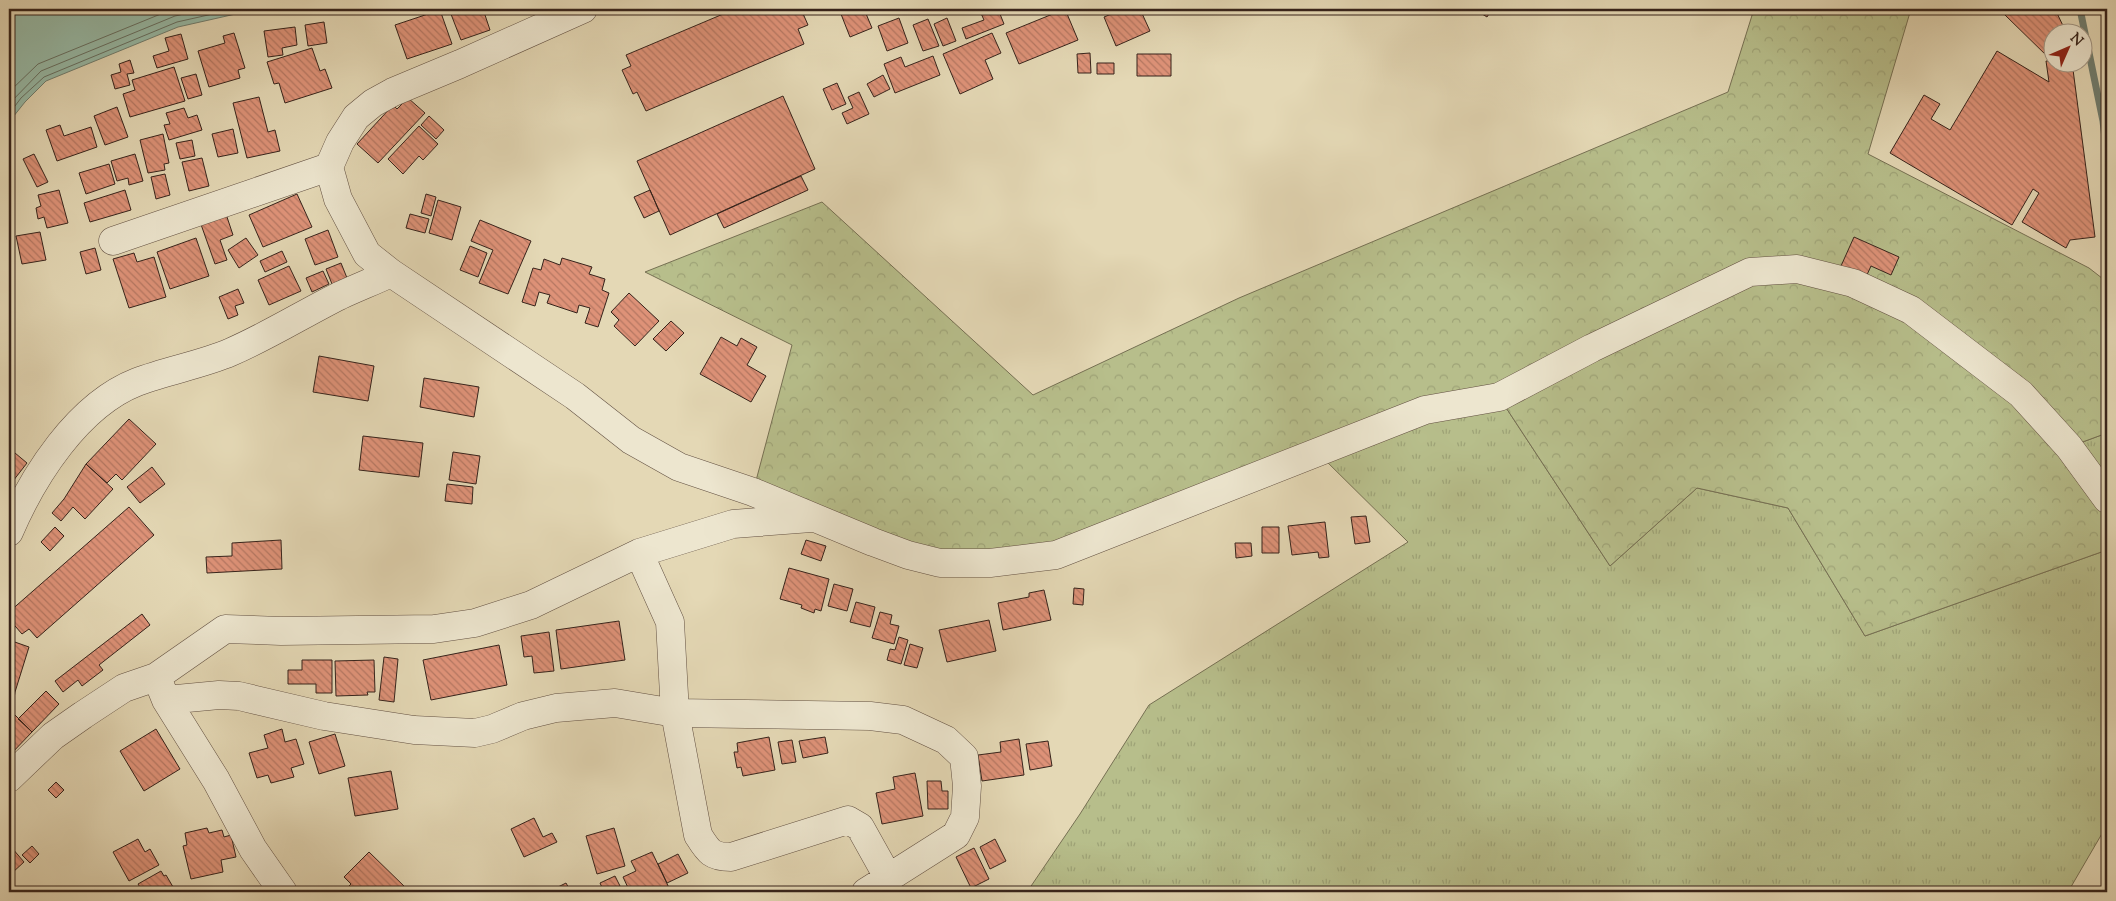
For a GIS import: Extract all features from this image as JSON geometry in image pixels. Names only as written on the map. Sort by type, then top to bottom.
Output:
[{"type":"street","points":[[583,9],[393,92],[373,103],[356,117],[340,142],[329,167],[338,199],[367,254],[391,273],[574,396],[631,440],[679,467],[753,492],[818,517],[873,542],[940,563],[990,563],[1056,555],[1425,410],[1499,397],[1592,348],[1750,272],[1798,269],[1853,283],[1911,310],[1973,356],[2021,394],[2069,447],[2107,499]]},
{"type":"street","points":[[113,241],[329,167]]},
{"type":"street","points":[[9,532],[22,500],[54,453],[82,421],[110,396],[136,383],[230,353],[339,296],[391,273]]},
{"type":"street","points":[[161,688],[225,628],[281,630],[434,629],[475,623],[531,604],[639,553],[732,524],[818,517]]},
{"type":"street","points":[[9,778],[53,736],[124,688],[161,688],[239,696],[324,716],[414,730],[475,733],[556,708],[589,704],[615,703],[675,713],[870,716],[902,720],[946,740],[964,757],[967,786],[965,817],[956,835],[877,886],[860,826],[848,820],[731,857],[716,857],[706,849],[698,835],[675,713],[670,622],[639,553]]},
{"type":"street","points":[[161,688],[216,780],[253,849],[283,892]]},
{"type":"green space","points":[[1754,9],[1911,9],[1868,154],[2089,268],[2107,282],[2107,433],[2069,447],[2107,499],[2107,550],[1865,636],[1788,508],[1697,488],[1610,566],[1499,397],[1103,538],[940,563],[753,492],[792,345],[645,272],[822,202],[1033,395],[1239,298],[1728,92]]},
{"type":"green space","points":[[1499,397],[1610,566],[1697,488],[1788,508],[1865,636],[2107,550],[2107,825],[2068,892],[1027,892],[1080,814],[1149,705],[1408,542],[1318,453]]},
{"type":"green space","points":[[2107,433],[2107,499],[2069,447]]},
{"type":"water","points":[[9,9],[309,9],[240,13],[178,27],[46,81],[25,102],[9,122]]},
{"type":"building","points":[[449,9],[492,9],[484,12],[490,30],[461,40]]},
{"type":"building","points":[[735,9],[801,9],[808,25],[798,29],[804,44],[646,111],[637,92],[633,94],[622,70],[631,66],[626,55]]},
{"type":"building","points":[[839,9],[864,9],[872,28],[850,37]]},
{"type":"building","points":[[979,9],[998,9],[1004,24],[966,39],[962,28],[984,20]]},
{"type":"building","points":[[1065,9],[1078,40],[1019,64],[1006,33]]},
{"type":"building","points":[[1124,9],[1140,9],[1150,31],[1116,46],[1104,17]]},
{"type":"building","points":[[1474,9],[1492,9],[1487,17]]},
{"type":"building","points":[[1998,9],[2011,9],[2005,15]]},
{"type":"building","points":[[2011,9],[2055,9],[2061,22],[2044,22],[2044,53],[2005,15]]},
{"type":"building","points":[[440,10],[452,44],[407,59],[395,25]]},
{"type":"building","points":[[899,18],[908,43],[887,51],[878,26]]},
{"type":"building","points":[[947,18],[956,41],[943,46],[934,24]]},
{"type":"building","points":[[928,19],[939,46],[923,51],[913,25]]},
{"type":"building","points":[[324,22],[327,43],[308,46],[305,25]]},
{"type":"building","points":[[295,27],[297,45],[282,48],[283,55],[268,57],[264,31]]},
{"type":"building","points":[[234,33],[245,68],[238,70],[240,78],[209,87],[198,51],[225,43],[223,36]]},
{"type":"building","points":[[992,33],[1001,53],[985,60],[993,79],[960,94],[943,54]]},
{"type":"building","points":[[181,34],[188,59],[157,68],[153,56],[169,51],[165,38]]},
{"type":"building","points":[[312,48],[320,71],[325,69],[332,88],[285,103],[279,83],[274,84],[267,62]]},
{"type":"building","points":[[1997,51],[2049,82],[2048,72],[2073,72],[2095,237],[2070,240],[2066,248],[2022,222],[2039,193],[2033,189],[2012,225],[1890,153],[1924,95],[1940,104],[1931,119],[1950,130]]},
{"type":"building","points":[[1090,53],[1091,73],[1078,73],[1077,54]]},
{"type":"building","points":[[1137,54],[1171,54],[1171,76],[1137,76]]},
{"type":"building","points":[[933,56],[940,75],[895,93],[884,64],[901,57],[905,67]]},
{"type":"building","points":[[130,60],[134,73],[127,74],[130,85],[115,89],[111,75],[121,72],[119,64]]},
{"type":"building","points":[[1097,63],[1114,63],[1114,74],[1097,74]]},
{"type":"building","points":[[174,67],[185,101],[130,117],[123,94],[135,90],[132,80]]},
{"type":"building","points":[[196,74],[202,95],[188,99],[181,78]]},
{"type":"building","points":[[883,75],[890,89],[874,97],[867,84]]},
{"type":"building","points":[[837,83],[846,104],[832,110],[823,89]]},
{"type":"building","points":[[859,92],[869,114],[847,124],[842,113],[853,108],[848,97]]},
{"type":"building","points":[[783,96],[815,169],[670,235],[637,161]]},
{"type":"building","points":[[259,97],[268,132],[275,130],[280,151],[247,158],[233,103]]},
{"type":"building","points":[[408,98],[425,113],[378,163],[357,144],[393,105],[397,109]]},
{"type":"building","points":[[117,107],[128,137],[105,145],[94,116]]},
{"type":"building","points":[[184,108],[188,118],[197,115],[202,130],[169,140],[164,125],[170,124],[166,113]]},
{"type":"building","points":[[429,116],[444,130],[436,139],[421,125]]},
{"type":"building","points":[[60,125],[64,136],[91,127],[97,147],[57,161],[46,130]]},
{"type":"building","points":[[419,126],[438,144],[423,160],[419,156],[403,174],[388,159]]},
{"type":"building","points":[[233,129],[238,153],[218,157],[212,134]]},
{"type":"building","points":[[163,134],[169,163],[164,164],[165,170],[148,173],[140,140]]},
{"type":"building","points":[[192,140],[195,156],[180,159],[176,143]]},
{"type":"building","points":[[34,154],[48,182],[37,187],[23,159]]},
{"type":"building","points":[[135,154],[143,181],[129,185],[128,178],[117,181],[111,161]]},
{"type":"building","points":[[202,158],[209,186],[189,191],[182,162]]},
{"type":"building","points":[[109,164],[115,184],[86,194],[79,173]]},
{"type":"building","points":[[165,174],[170,195],[156,199],[151,177]]},
{"type":"building","points":[[801,176],[808,190],[724,228],[717,214]]},
{"type":"building","points":[[59,190],[68,223],[47,228],[44,217],[38,219],[36,208],[41,206],[38,195]]},
{"type":"building","points":[[125,190],[131,210],[90,222],[84,203]]},
{"type":"building","points":[[650,190],[659,211],[644,218],[634,197]]},
{"type":"building","points":[[297,194],[312,227],[263,247],[249,215]]},
{"type":"building","points":[[426,194],[436,197],[431,216],[421,213]]},
{"type":"building","points":[[438,200],[461,207],[452,240],[429,233]]},
{"type":"building","points":[[224,208],[233,235],[220,240],[227,260],[215,264],[198,216]]},
{"type":"building","points":[[410,214],[429,219],[425,233],[406,228]]},
{"type":"building","points":[[480,220],[531,241],[508,294],[479,283],[493,250],[471,241]]},
{"type":"building","points":[[328,230],[338,257],[315,265],[305,239]]},
{"type":"building","points":[[40,232],[46,260],[22,264],[16,236]]},
{"type":"building","points":[[1854,237],[1899,257],[1891,275],[1871,266],[1866,277],[1841,266]]},
{"type":"building","points":[[196,238],[209,276],[170,289],[157,252]]},
{"type":"building","points":[[246,238],[258,255],[239,268],[228,250]]},
{"type":"building","points":[[470,246],[487,253],[478,277],[460,270]]},
{"type":"building","points":[[95,248],[101,270],[86,274],[80,252]]},
{"type":"building","points":[[282,251],[287,262],[265,272],[260,261]]},
{"type":"building","points":[[134,253],[137,262],[154,257],[166,297],[129,308],[113,259]]},
{"type":"building","points":[[562,258],[592,267],[589,274],[605,279],[602,290],[609,293],[598,327],[585,323],[590,308],[579,305],[577,313],[547,303],[550,295],[539,292],[535,306],[522,302],[533,268],[541,270],[544,259],[560,265]]},
{"type":"building","points":[[341,263],[347,278],[332,284],[326,269]]},
{"type":"building","points":[[289,266],[301,291],[269,305],[258,280]]},
{"type":"building","points":[[323,271],[329,284],[312,292],[306,278]]},
{"type":"building","points":[[238,289],[244,303],[235,306],[238,315],[228,319],[219,297]]},
{"type":"building","points":[[629,293],[659,321],[635,346],[614,326],[619,320],[611,312]]},
{"type":"building","points":[[671,321],[684,333],[666,351],[653,339]]},
{"type":"building","points":[[721,337],[737,346],[741,338],[757,347],[747,365],[766,376],[751,402],[700,374]]},
{"type":"building","points":[[319,356],[374,366],[368,401],[313,392]]},
{"type":"building","points":[[424,378],[479,387],[474,417],[420,407]]},
{"type":"building","points":[[129,419],[156,444],[122,480],[116,474],[107,483],[86,464]]},
{"type":"building","points":[[363,436],[423,443],[419,477],[359,470]]},
{"type":"building","points":[[9,448],[27,463],[13,481],[9,478]]},
{"type":"building","points":[[453,452],[480,456],[476,484],[449,480]]},
{"type":"building","points":[[86,464],[113,489],[85,519],[73,507],[61,521],[52,513],[64,499]]},
{"type":"building","points":[[152,467],[165,484],[140,503],[127,487]]},
{"type":"building","points":[[447,484],[473,487],[472,504],[445,501]]},
{"type":"building","points":[[129,507],[154,535],[37,638],[29,629],[22,634],[9,619],[9,612]]},
{"type":"building","points":[[1366,516],[1370,542],[1355,544],[1351,517]]},
{"type":"building","points":[[1325,522],[1329,557],[1319,558],[1318,552],[1292,555],[1288,526]]},
{"type":"building","points":[[55,527],[64,536],[50,551],[41,542]]},
{"type":"building","points":[[1262,527],[1279,527],[1279,553],[1262,553]]},
{"type":"building","points":[[281,540],[282,569],[207,573],[206,557],[232,556],[232,543]]},
{"type":"building","points":[[806,540],[826,546],[821,561],[801,554]]},
{"type":"building","points":[[1235,543],[1251,543],[1252,556],[1236,558]]},
{"type":"building","points":[[789,568],[829,579],[821,611],[815,609],[814,613],[801,608],[802,605],[780,599]]},
{"type":"building","points":[[834,584],[853,589],[847,611],[828,606]]},
{"type":"building","points":[[1074,588],[1084,589],[1083,605],[1073,604]]},
{"type":"building","points":[[1044,590],[1051,620],[1003,630],[998,603],[1029,597],[1029,593]]},
{"type":"building","points":[[856,602],[875,607],[870,627],[850,622]]},
{"type":"building","points":[[880,612],[892,615],[890,624],[899,626],[894,644],[872,638]]},
{"type":"building","points":[[142,614],[150,625],[99,665],[103,670],[82,686],[78,680],[63,692],[55,681]]},
{"type":"building","points":[[989,620],[996,651],[947,662],[939,630]]},
{"type":"building","points":[[619,621],[625,660],[561,669],[556,630]]},
{"type":"building","points":[[549,632],[554,671],[534,673],[532,656],[524,657],[521,636]]},
{"type":"building","points":[[899,637],[908,640],[901,664],[887,660],[890,649],[895,650]]},
{"type":"building","points":[[9,640],[29,647],[15,692],[9,690]]},
{"type":"building","points":[[910,644],[923,648],[917,668],[904,665]]},
{"type":"building","points":[[499,645],[507,685],[431,700],[423,660]]},
{"type":"building","points":[[384,657],[398,659],[394,702],[379,700]]},
{"type":"building","points":[[302,660],[332,660],[332,693],[316,693],[316,684],[288,684],[288,670],[302,670]]},
{"type":"building","points":[[374,660],[375,692],[367,692],[368,695],[336,696],[335,661]]},
{"type":"building","points":[[9,690],[15,692],[12,712],[32,732],[9,756]]},
{"type":"building","points":[[46,691],[59,704],[32,732],[18,719]]},
{"type":"building","points":[[156,729],[180,769],[144,791],[120,751]]},
{"type":"building","points":[[282,729],[285,742],[296,739],[304,764],[291,768],[294,777],[271,783],[268,775],[257,778],[249,753],[268,748],[264,735]]},
{"type":"building","points":[[335,734],[345,766],[319,774],[309,742]]},
{"type":"building","points":[[769,737],[775,770],[743,776],[741,767],[737,768],[734,752],[738,752],[737,743]]},
{"type":"building","points":[[825,737],[828,753],[803,758],[799,741]]},
{"type":"building","points":[[1019,739],[1024,775],[982,781],[978,755],[1001,752],[1000,742]]},
{"type":"building","points":[[792,740],[796,762],[782,764],[778,742]]},
{"type":"building","points":[[1048,741],[1052,766],[1030,770],[1026,744]]},
{"type":"building","points":[[391,771],[398,809],[355,816],[348,778]]},
{"type":"building","points":[[915,773],[923,816],[882,824],[876,793],[895,789],[893,777]]},
{"type":"building","points":[[927,781],[941,781],[942,791],[948,791],[948,809],[928,809]]},
{"type":"building","points":[[56,782],[64,790],[56,798],[48,790]]},
{"type":"building","points":[[534,818],[543,837],[552,833],[557,842],[524,857],[511,829]]},
{"type":"building","points":[[207,828],[209,833],[222,830],[224,837],[231,835],[236,857],[221,860],[223,872],[191,879],[183,846],[187,845],[185,833]]},
{"type":"building","points":[[614,828],[625,866],[597,874],[586,836]]},
{"type":"building","points":[[138,839],[145,852],[150,849],[159,865],[129,881],[113,852]]},
{"type":"building","points":[[995,839],[1006,861],[990,869],[980,847]]},
{"type":"building","points":[[32,846],[39,854],[30,863],[22,855]]},
{"type":"building","points":[[12,848],[24,862],[12,873],[9,870],[9,851]]},
{"type":"building","points":[[974,848],[989,879],[971,888],[956,857]]},
{"type":"building","points":[[369,852],[406,888],[402,892],[347,892],[345,890],[351,884],[344,877]]},
{"type":"building","points":[[652,852],[671,892],[630,892],[623,877],[636,871],[631,861]]},
{"type":"building","points":[[678,854],[688,873],[667,883],[658,864]]},
{"type":"building","points":[[161,871],[164,876],[166,875],[176,892],[134,892],[141,889],[138,884]]},
{"type":"building","points":[[615,876],[623,892],[604,892],[600,883]]},
{"type":"building","points":[[566,883],[571,892],[548,892]]},
{"type":"waterway","points":[[2080,9],[2103,121],[2107,156]]}]
